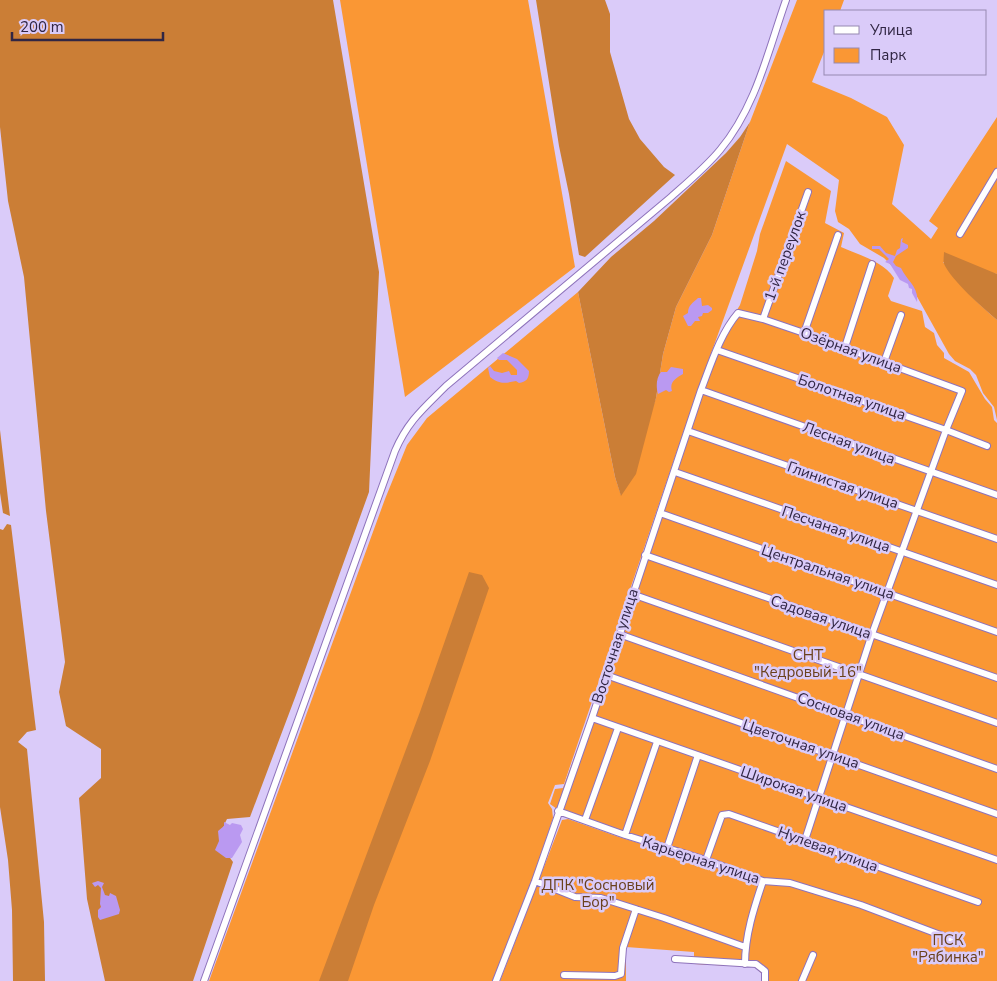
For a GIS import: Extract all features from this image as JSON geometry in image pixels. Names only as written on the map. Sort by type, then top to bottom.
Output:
[{"type":"street","points":[[204,981],[391,460],[403,432],[419,412],[446,386],[664,203],[720,150],[747,110],[786,0]]},
{"type":"street","points":[[960,234],[997,172]]},
{"type":"street","name":"1-й переулок","points":[[763,319],[808,192]]},
{"type":"street","points":[[804,333],[838,235]]},
{"type":"street","points":[[845,347],[872,264]]},
{"type":"street","name":"Озёрная улица","points":[[738,313],[763,319],[845,347],[962,391],[946,430]]},
{"type":"street","name":"Восточная улица","points":[[496,981],[535,881],[558,810],[592,718],[701,390],[717,350],[738,313]]},
{"type":"street","points":[[884,362],[901,315]]},
{"type":"street","name":"Болотная улица","points":[[717,350],[987,446]]},
{"type":"street","name":"Лесная улица","points":[[701,390],[997,495]]},
{"type":"street","points":[[805,840],[872,634],[946,430]]},
{"type":"street","name":"Глинистая улица","points":[[688,431],[997,539]]},
{"type":"street","name":"Песчаная улица","points":[[675,472],[997,585]]},
{"type":"street","name":"Центральная улица","points":[[660,513],[997,632]]},
{"type":"street","name":"Садовая улица","points":[[645,555],[997,678]]},
{"type":"street","points":[[632,594],[997,723]]},
{"type":"street","name":"Сосновая улица","points":[[619,634],[997,769]]},
{"type":"street","name":"Цветочная улица","points":[[606,676],[997,814]]},
{"type":"street","name":"Широкая улица","points":[[592,718],[997,860]]},
{"type":"street","points":[[585,820],[618,728]]},
{"type":"street","points":[[625,835],[658,742]]},
{"type":"street","points":[[667,848],[698,755]]},
{"type":"street","name":"Карьерная улица","points":[[558,810],[625,835],[706,860],[763,881],[790,882],[869,908],[959,942]]},
{"type":"street","name":"Нулевая улица","points":[[706,860],[722,815],[725,813],[978,902]]},
{"type":"street","points":[[535,881],[575,897],[601,898],[745,947]]},
{"type":"street","points":[[745,964],[745,947],[752,914],[763,881]]},
{"type":"street","points":[[564,975],[621,974],[623,948],[636,909]]},
{"type":"street","points":[[802,981],[813,954]]},
{"type":"street","points":[[675,959],[760,966],[765,971],[765,979]]},
{"type":"green space","points":[[340,0],[528,0],[575,267],[405,397]]},
{"type":"green space","points":[[797,0],[844,0],[840,10],[824,10],[824,52],[812,82],[851,98],[887,117],[904,145],[892,204],[931,239],[938,228],[929,221],[997,117],[997,274],[943,262],[968,293],[997,320],[997,420],[994,407],[983,393],[976,375],[970,369],[955,361],[949,354],[910,284],[884,258],[860,244],[849,229],[838,222],[835,211],[839,180],[787,144],[696,395],[564,784],[555,785],[548,803],[552,809],[553,818],[535,873],[493,981],[209,981],[385,499],[407,445],[427,418],[578,292],[615,477],[621,495],[656,398],[663,354],[676,307],[712,235],[750,122]]},
{"type":"green space","name":"СНТ \"Кедровый-16\"","points":[[786,161],[831,191],[825,223],[844,233],[841,247],[870,259],[889,272],[894,278],[888,296],[891,301],[922,311],[925,327],[934,333],[937,345],[944,353],[944,358],[969,372],[992,407],[994,420],[997,423],[997,981],[763,981],[763,975],[755,967],[694,964],[694,952],[626,947],[626,981],[500,981],[562,820],[568,819],[619,837],[708,864],[710,859],[633,836],[557,809],[550,804],[555,789],[563,788],[604,677],[717,342],[740,305],[757,251],[760,234]]},
{"type":"shaded area","points":[[0,0],[333,0],[379,272],[369,492],[250,817],[227,819],[224,826],[221,837],[223,846],[233,862],[193,981],[105,981],[87,899],[79,798],[101,778],[101,749],[66,726],[59,692],[65,662],[46,511],[24,277],[8,201],[0,127]]},
{"type":"shaded area","points":[[536,0],[605,0],[610,14],[610,52],[629,119],[640,139],[664,167],[675,175],[585,257],[579,255],[559,146]]},
{"type":"shaded area","points":[[750,122],[712,235],[676,307],[663,354],[656,398],[636,474],[621,496],[615,477],[578,292],[611,257],[654,221],[726,153]]},
{"type":"shaded area","points":[[903,238],[902,242],[908,245],[908,248],[896,256],[893,262],[901,268],[914,288],[917,302],[908,284],[900,280],[890,264],[885,262],[889,259],[879,249],[872,249],[872,246],[880,246],[886,253],[895,256]]},
{"type":"shaded area","points":[[944,252],[997,274],[997,320],[968,294],[948,271],[944,264]]},
{"type":"shaded area","points":[[698,298],[701,298],[702,306],[708,305],[712,310],[698,317],[700,321],[695,321],[691,326],[688,326],[683,316],[688,313],[690,306]]},
{"type":"shaded area","points":[[503,353],[517,359],[529,371],[528,378],[525,381],[503,383],[490,377],[488,368],[490,366],[494,371],[502,373],[509,371],[511,375],[517,375],[517,370],[507,360],[499,360],[497,358]]},
{"type":"shaded area","points":[[671,367],[683,369],[683,374],[672,383],[672,391],[666,390],[658,394],[657,383],[659,374],[667,372]]},
{"type":"shaded area","points":[[0,430],[10,516],[3,513],[0,493]]},
{"type":"shaded area","points":[[7,524],[11,525],[36,730],[27,732],[18,742],[27,749],[44,922],[45,981],[13,981],[12,910],[8,860],[0,807],[0,529],[3,530]]},
{"type":"shaded area","points":[[469,572],[482,575],[489,588],[430,761],[374,905],[348,981],[319,981],[420,712]]},
{"type":"shaded area","points":[[224,822],[230,825],[232,823],[241,825],[243,829],[240,835],[242,842],[232,858],[226,858],[215,850],[219,841],[218,831],[224,826]]},
{"type":"shaded area","points":[[98,881],[104,883],[102,887],[105,895],[109,896],[110,893],[116,896],[120,910],[119,914],[100,920],[98,917],[98,910],[101,907],[101,888],[98,885],[95,887],[92,883]]},
{"type":"park label","name":"ДПК \"Сосновый Бор\"","points":[[598,894]]},
{"type":"park label","name":"ПСК \"Рябинка\"","points":[[948,948]]}]
